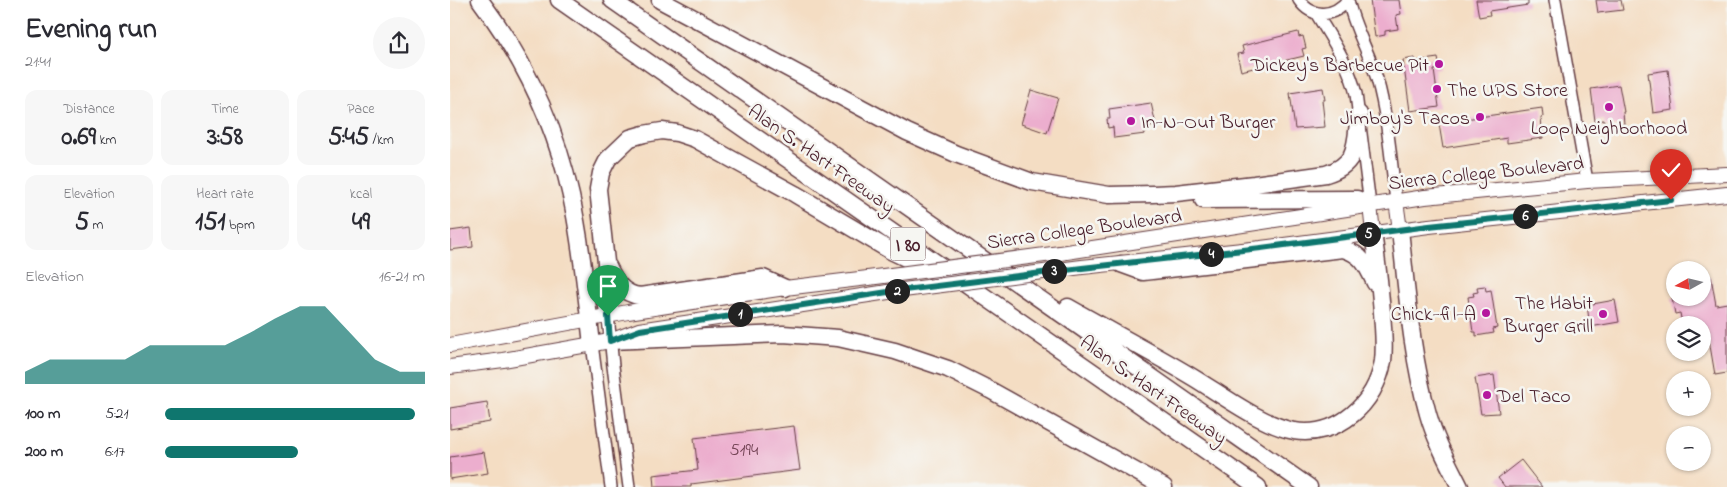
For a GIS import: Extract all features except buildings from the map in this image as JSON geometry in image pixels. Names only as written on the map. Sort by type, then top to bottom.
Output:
[{"type":"highway","points":[[480,0],[509,40],[526,70],[557,146],[571,196],[592,344]]},
{"type":"highway","name":"Alan S. Hart Freeway","points":[[559,0],[1258,487]]},
{"type":"highway","name":"Alan S. Hart Freeway","points":[[612,0],[1309,487]]},
{"type":"highway","points":[[660,0],[907,132],[956,154],[1032,182],[1109,195],[1176,193],[1326,174],[1339,170],[1354,153],[1359,114]]},
{"type":"highway","points":[[608,316],[606,262],[598,189],[601,173],[608,159],[630,138],[662,131],[677,133],[695,139],[795,194],[891,251],[978,292]]},
{"type":"highway","points":[[1109,195],[1122,200],[1152,201],[1256,198],[1357,199],[1370,205]]},
{"type":"highway","points":[[1400,230],[1421,387],[1428,415],[1460,487]]},
{"type":"highway","points":[[988,262],[1191,376],[1265,420],[1295,431],[1314,430],[1331,427],[1345,420],[1359,409],[1370,396],[1378,380],[1384,348],[1373,233]]},
{"type":"highway","points":[[1121,264],[1143,272],[1343,249],[1355,253],[1364,261],[1380,294]]},
{"type":"highway","points":[[606,262],[619,286],[632,294],[640,296],[763,278],[785,288]]},
{"type":"highway","points":[[610,341],[783,334],[838,338],[895,351],[948,369],[990,390],[1164,487]]},
{"type":"main road","name":"Sierra College Boulevard","points":[[450,345],[589,319],[785,288],[1060,252],[1396,201],[1586,182],[1727,174]]},
{"type":"main road","name":"Sierra College Boulevard","points":[[450,367],[500,361],[610,341],[640,330],[888,292],[1373,233],[1727,194]]},
{"type":"main road","points":[[1396,201],[1400,230]]},
{"type":"main road","points":[[1370,205],[1373,233]]},
{"type":"street","points":[[1299,0],[1306,8],[1316,13],[1325,14],[1334,12],[1348,0]]},
{"type":"street","points":[[1348,0],[1352,18],[1379,86],[1396,201]]},
{"type":"street","points":[[1555,0],[1586,182]]},
{"type":"street","points":[[1316,13],[1344,58],[1352,79],[1359,114],[1370,205]]},
{"type":"street","points":[[608,316],[629,487]]},
{"type":"street","points":[[592,344],[611,487]]},
{"type":"place","name":"Dickey's Barbecue Pit","points":[[1439,64]]},
{"type":"place","name":"The UPS Store","points":[[1437,89]]},
{"type":"place","name":"Loop Neighborhood","points":[[1609,107]]},
{"type":"place","name":"Jimboy's Tacos","points":[[1480,117]]},
{"type":"place","name":"In-N-Out Burger","points":[[1131,121]]},
{"type":"place","name":"Chick-fil-A","points":[[1486,313]]},
{"type":"place","name":"The Habit Burger Grill","points":[[1603,314]]},
{"type":"place","name":"Del Taco","points":[[1487,395]]},
{"type":"route","points":[[608,316],[610,341],[640,330],[888,292],[1429,226],[1671,200]]}]
